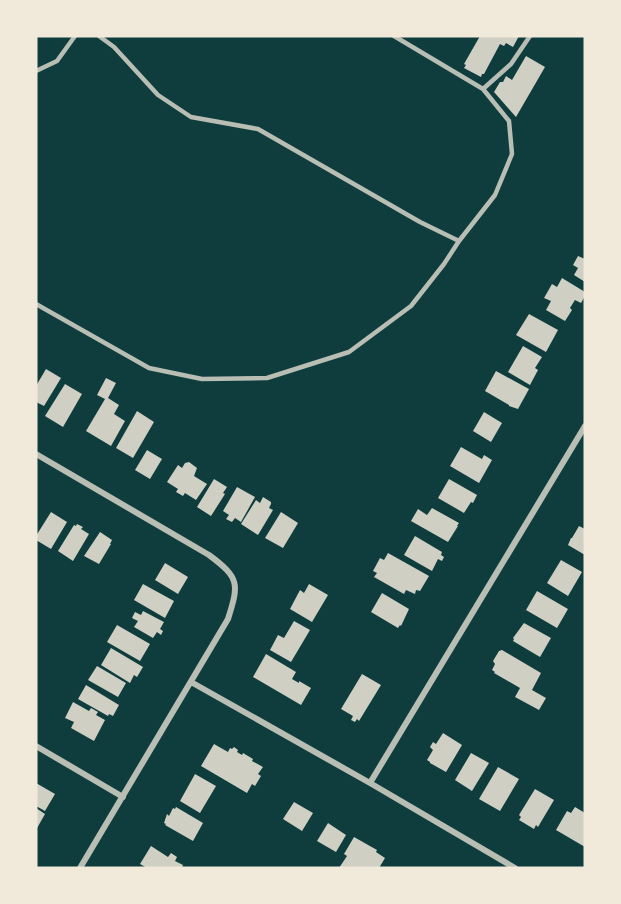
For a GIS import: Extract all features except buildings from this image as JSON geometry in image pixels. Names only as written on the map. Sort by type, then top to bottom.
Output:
[{"type":"street","points":[[370,783],[585,426]]},
{"type":"street","points":[[36,454],[210,555],[226,567],[235,580],[234,599],[228,619],[80,868]]},
{"type":"street","points":[[191,682],[515,868]]},
{"type":"street","points":[[36,746],[123,797]]},
{"type":"lane","points":[[36,71],[57,61],[75,36]]},
{"type":"lane","points":[[99,36],[114,48],[158,95],[191,117],[258,129],[420,222],[459,241]]},
{"type":"lane","points":[[36,304],[149,368],[202,379],[267,378],[349,352],[411,306],[495,195],[512,154],[509,121],[483,89],[393,36]]},
{"type":"lane","points":[[483,89],[511,64],[530,36]]}]
